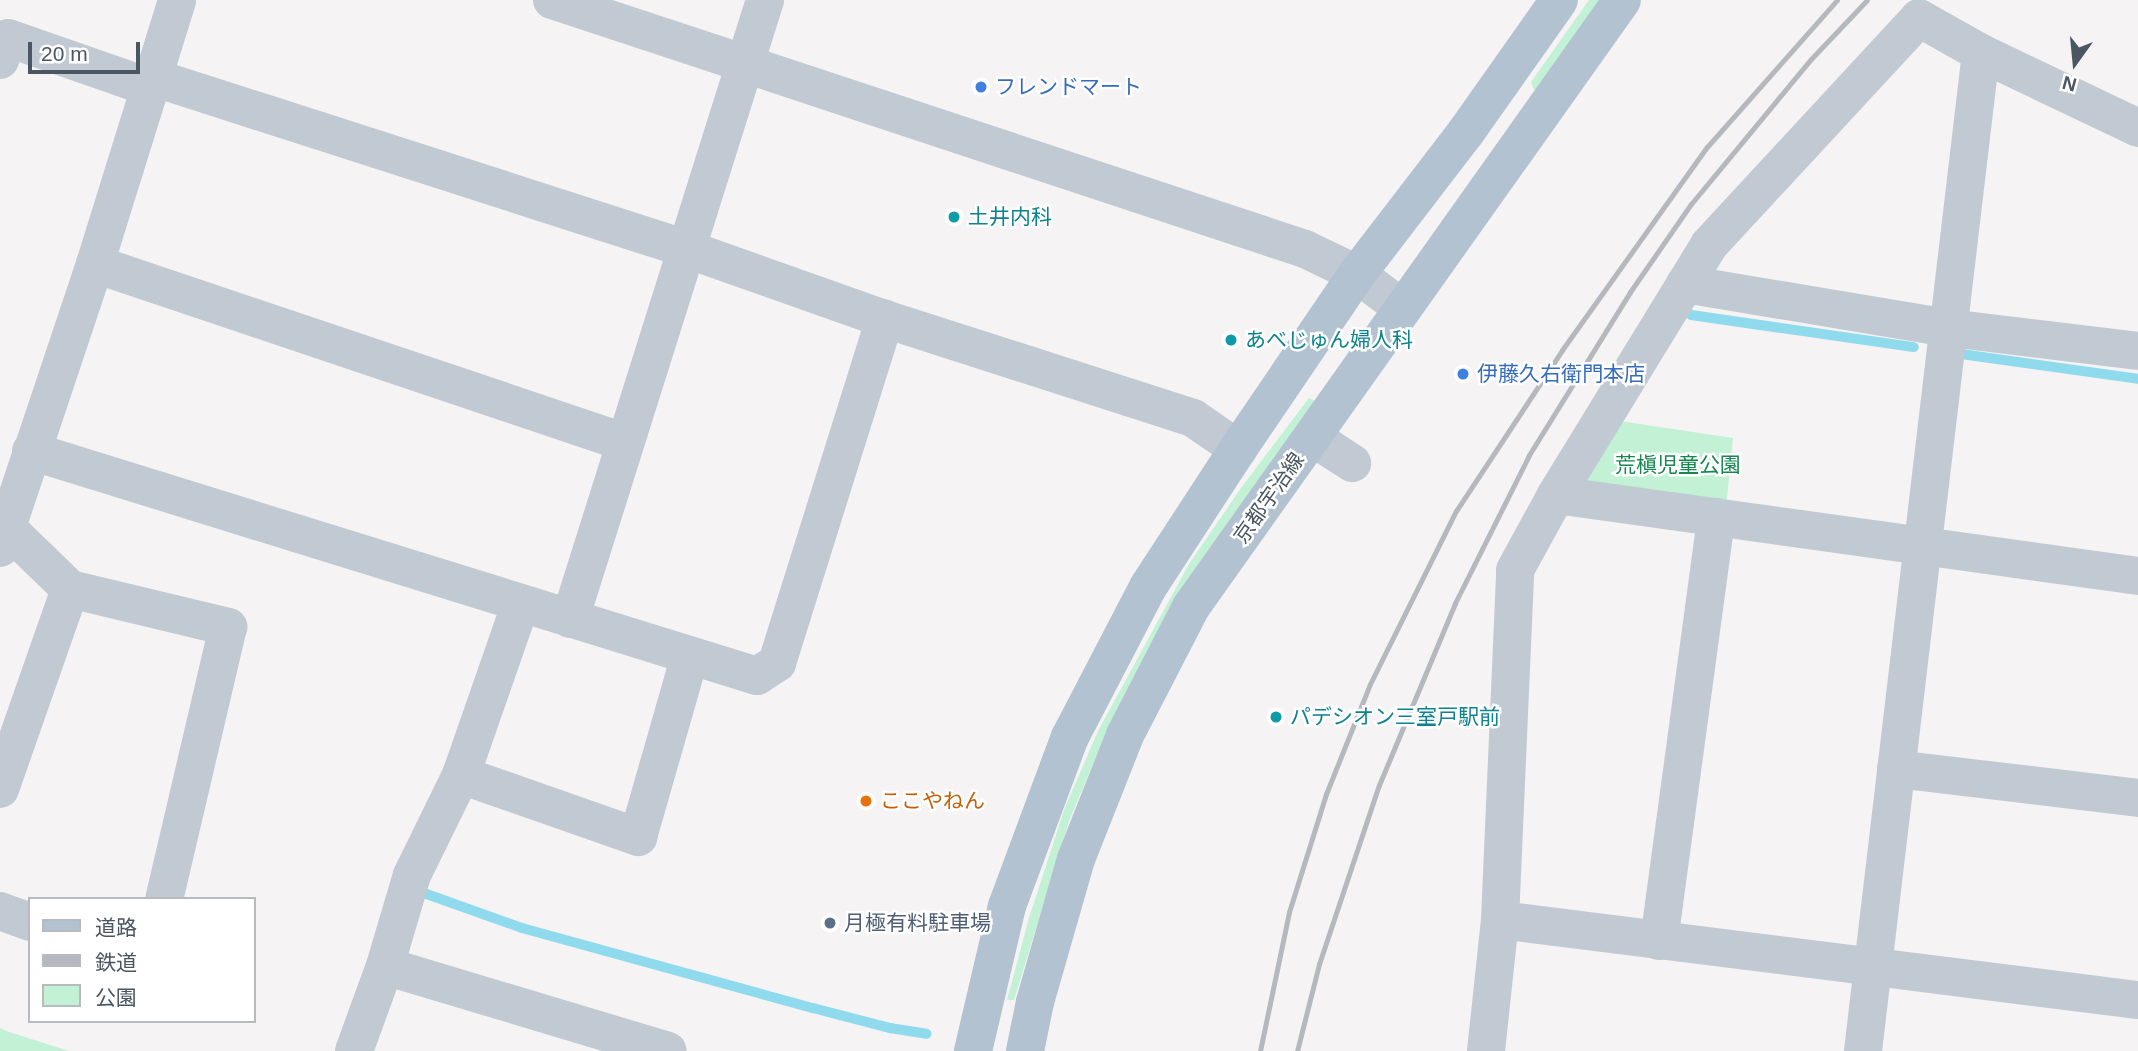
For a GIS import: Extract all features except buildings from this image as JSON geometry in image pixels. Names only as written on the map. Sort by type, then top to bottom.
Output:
[{"type":"main road","points":[[973,1051],[1007,906],[1070,737],[1148,587],[1357,274],[1466,132],[1559,0]]},
{"type":"main road","name":"京都宇治線","points":[[1025,1051],[1035,1002],[1076,859],[1125,735],[1191,607],[1622,0]]},
{"type":"street","points":[[164,897],[228,627],[70,589],[3,538],[95,264],[177,0]]},
{"type":"street","points":[[552,0],[1305,248],[1357,274],[1402,308]]},
{"type":"street","points":[[570,619],[765,0]]},
{"type":"street","points":[[1486,1051],[1500,920],[1515,570],[1556,495],[1709,245],[1919,18],[1981,53],[2138,128]]},
{"type":"street","points":[[0,60],[8,38],[687,249],[885,319],[1193,418],[1238,449]]},
{"type":"street","points":[[1863,1051],[1981,53]]},
{"type":"street","points":[[95,264],[624,442]]},
{"type":"street","points":[[1685,284],[1949,328],[2138,351]]},
{"type":"street","points":[[31,451],[757,676],[777,663],[885,319]]},
{"type":"street","points":[[1312,437],[1352,463]]},
{"type":"street","points":[[1556,495],[2138,576]]},
{"type":"street","points":[[1659,941],[1716,517]]},
{"type":"street","points":[[0,789],[70,589]]},
{"type":"street","points":[[354,1051],[385,966],[412,875],[461,775],[521,603]]},
{"type":"street","points":[[461,775],[638,837],[690,656]]},
{"type":"street","points":[[1896,769],[2138,798]]},
{"type":"street","points":[[0,911],[28,921]]},
{"type":"street","points":[[1500,920],[2138,1000]]},
{"type":"street","points":[[385,966],[668,1051]]},
{"type":"green space","points":[[1589,0],[1601,0],[1537,90],[1534,90],[1531,82]]},
{"type":"green space","points":[[1309,398],[1315,401],[1111,721],[1069,821],[1014,1000],[1007,1000],[1029,918],[1064,810],[1098,731],[1189,564],[1241,488]]},
{"type":"green space","name":"荒槇児童公園","points":[[1613,420],[1733,438],[1726,508],[1578,486]]},
{"type":"green space","points":[[0,1028],[9,1032],[69,1051],[0,1051]]},
{"type":"waterway","points":[[1691,315],[1914,347]]},
{"type":"waterway","points":[[1961,354],[2138,379]]},
{"type":"waterway","points":[[421,892],[522,928],[813,1008],[890,1028],[927,1034]]},
{"type":"railway","points":[[1260,1051],[1289,912],[1326,794],[1370,684],[1456,511],[1562,350],[1707,147],[1837,0]]},
{"type":"railway","points":[[1297,1051],[1319,964],[1379,785],[1455,603],[1529,455],[1630,292],[1691,204],[1811,59],[1867,0]]},
{"type":"place","name":"フレンドマート","points":[[981,87]]},
{"type":"place","name":"土井内科","points":[[954,217]]},
{"type":"place","name":"あべじゅん婦人科","points":[[1231,340]]},
{"type":"place","name":"伊藤久右衛門本店","points":[[1463,374]]},
{"type":"place","name":"パデシオン三室戸駅前","points":[[1276,717]]},
{"type":"place","name":"ここやねん","points":[[866,801]]},
{"type":"place","name":"月極有料駐車場","points":[[830,923]]}]
